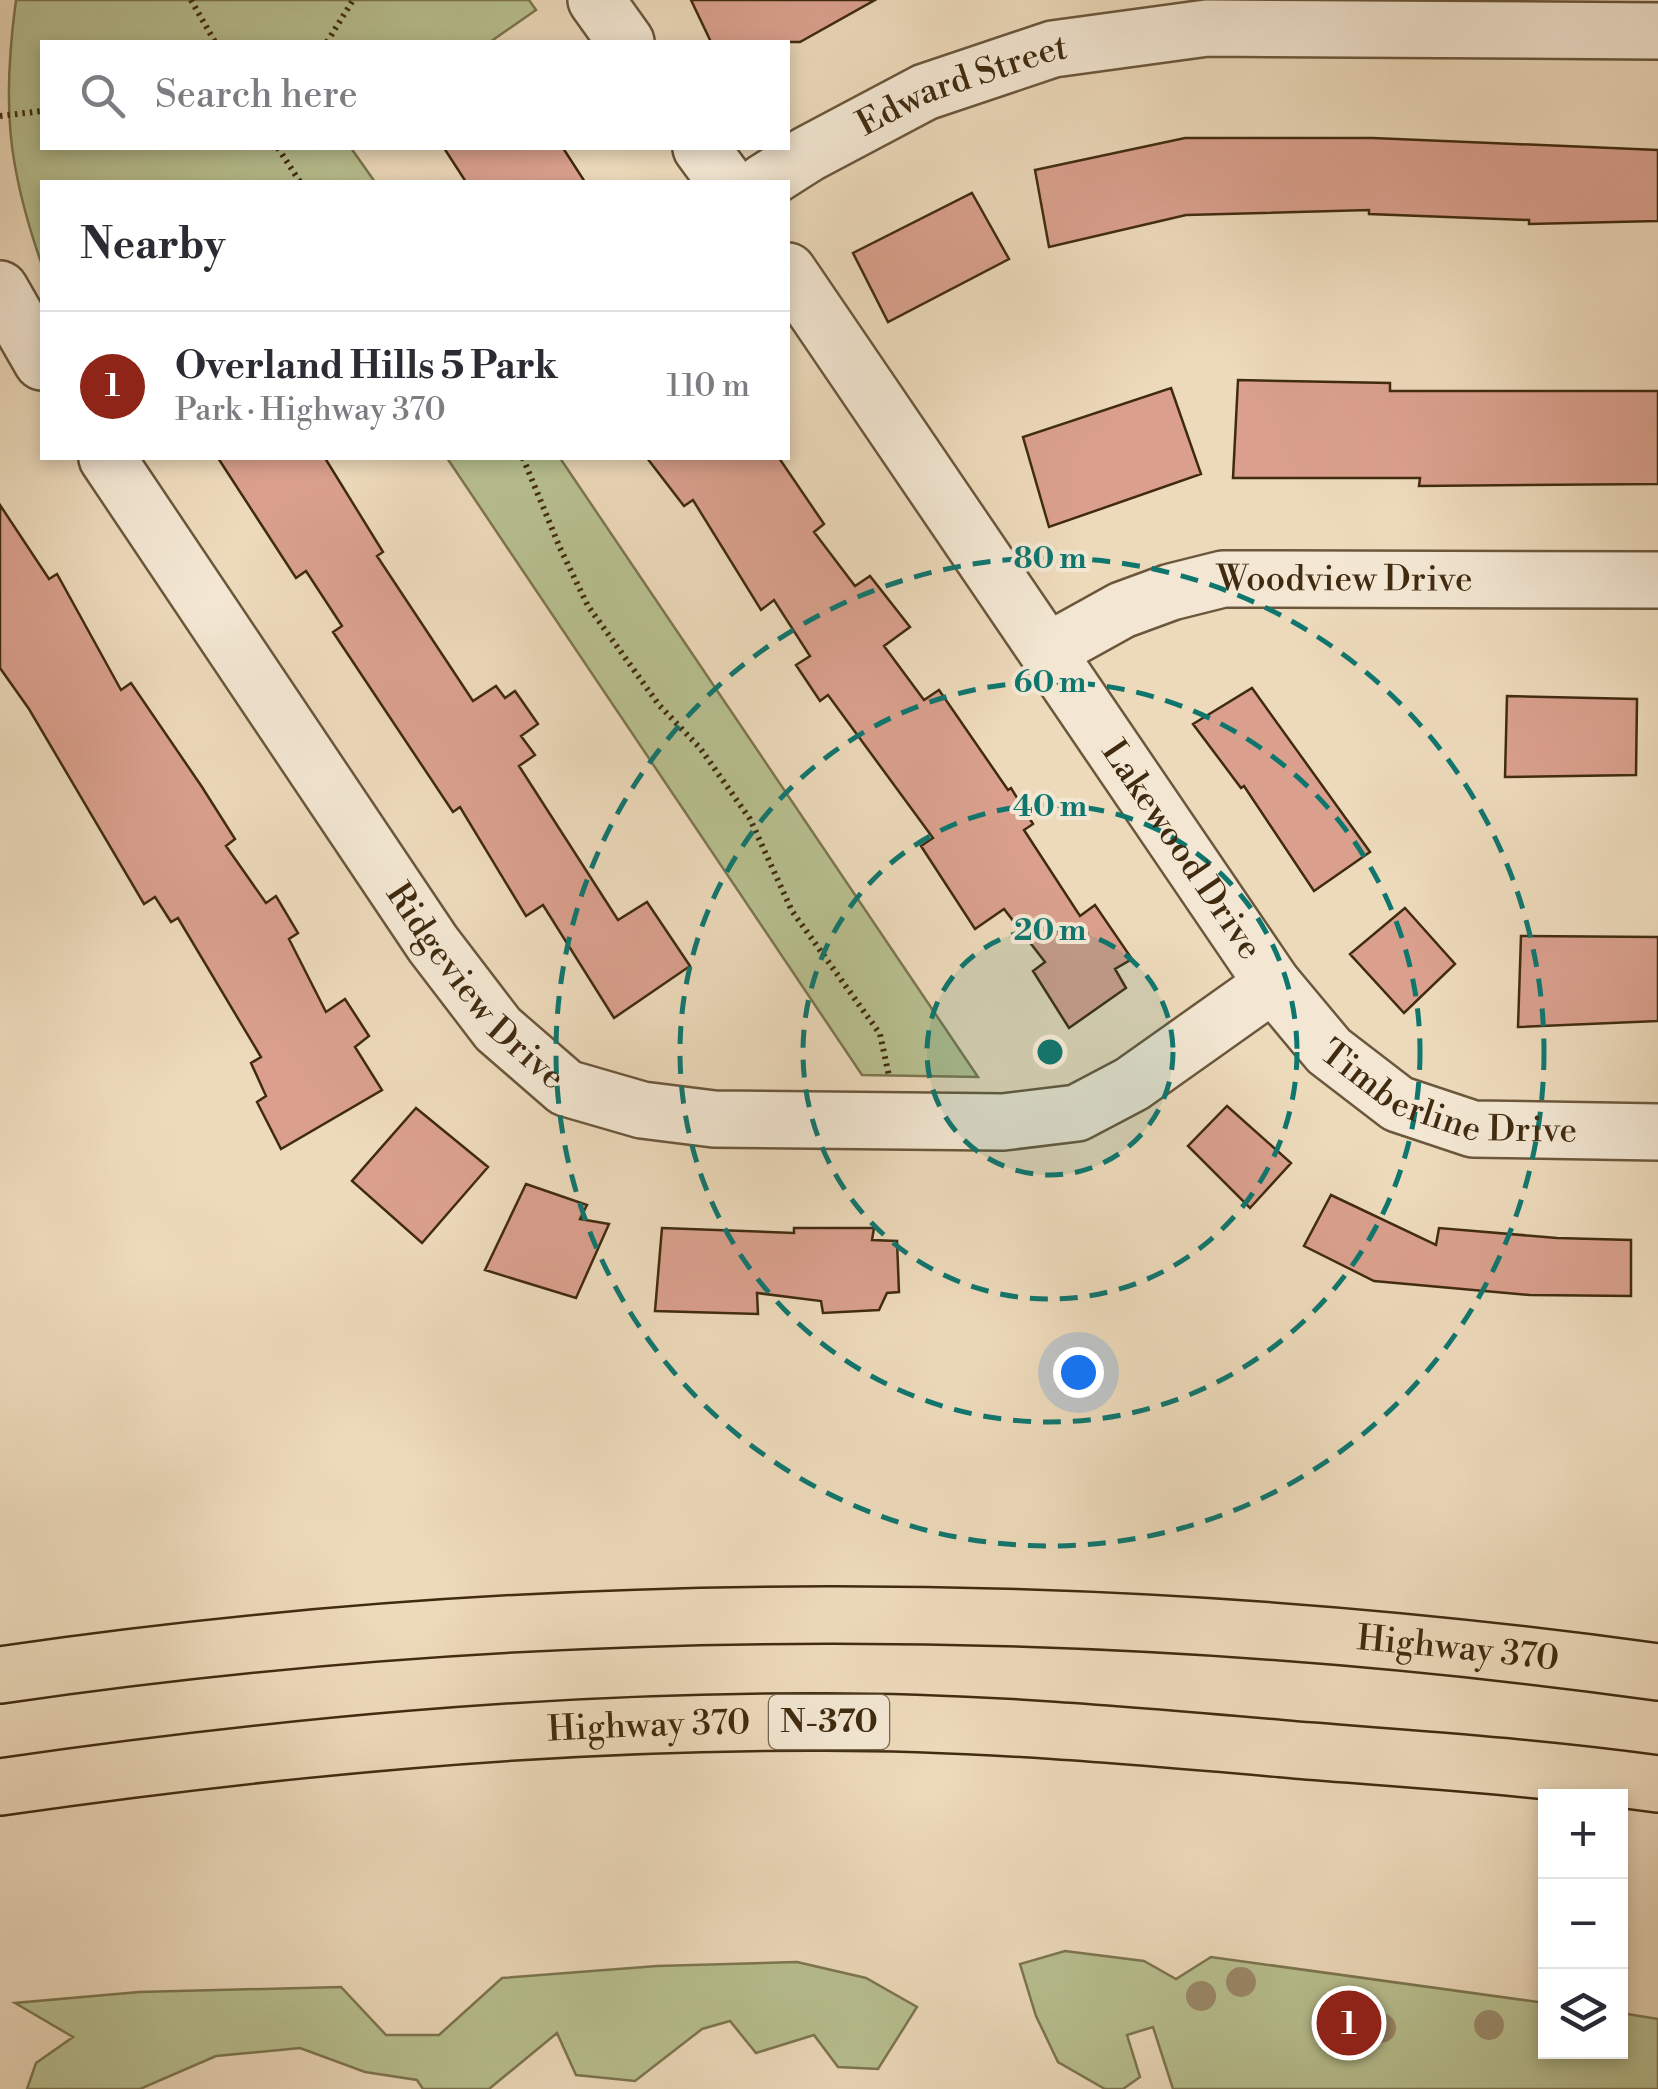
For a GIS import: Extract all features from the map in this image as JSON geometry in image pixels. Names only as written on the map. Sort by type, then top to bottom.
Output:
[{"type":"highway","name":"Highway 370","points":[[0,1675],[154,1653],[452,1625],[688,1616],[945,1614],[1292,1630],[1658,1672]]},
{"type":"highway","name":"Highway 370","points":[[0,1787],[162,1764],[390,1743],[598,1728],[826,1722],[1058,1730],[1552,1770],[1658,1784]]},
{"type":"street","points":[[596,0],[625,40]]},
{"type":"street","name":"Edward Street","points":[[767,180],[926,92],[1053,49],[1207,28],[1658,31]]},
{"type":"street","points":[[702,150],[725,180]]},
{"type":"street","name":"Lakewood Drive","points":[[790,274],[1273,984]]},
{"type":"street","points":[[0,289],[40,359]]},
{"type":"street","name":"Ridgeview Drive","points":[[108,460],[434,944],[498,1029],[566,1088],[642,1110],[714,1119],[1003,1122],[1076,1114],[1132,1084],[1273,984]]},
{"type":"street","name":"Woodview Drive","points":[[1048,651],[1122,610],[1224,579],[1658,580]]},
{"type":"street","name":"Timberline Drive","points":[[1273,984],[1329,1052],[1398,1104],[1473,1128],[1658,1132]]},
{"type":"path","points":[[192,0],[215,40]]},
{"type":"path","points":[[327,40],[353,0]]},
{"type":"path","points":[[0,116],[40,111]]},
{"type":"path","points":[[279,150],[299,180]]},
{"type":"path","points":[[524,460],[588,606],[659,705],[726,781],[750,819],[792,911],[880,1034],[890,1088]]},
{"type":"green space","points":[[16,0],[529,0],[536,10],[493,40],[40,40],[40,150],[352,150],[374,180],[40,180],[40,259],[21,196],[11,134]]},
{"type":"green space","points":[[448,460],[561,460],[978,1077],[862,1075]]},
{"type":"green space","points":[[1065,1951],[1144,1961],[1176,1979],[1211,1957],[1538,2002],[1538,2059],[1628,2059],[1628,2014],[1658,2019],[1658,2089],[1173,2089],[1153,2027],[1127,2035],[1140,2077],[1123,2089],[1105,2089],[1058,2062],[1036,2016],[1020,1964]]},
{"type":"green space","points":[[797,1962],[866,1978],[917,2007],[878,2069],[838,2067],[814,2035],[756,2053],[730,2021],[702,2029],[635,2081],[576,2075],[557,2033],[489,2089],[423,2089],[417,2080],[365,2072],[300,2048],[216,2056],[140,2089],[27,2089],[36,2063],[73,2037],[15,2003],[139,1992],[341,1987],[386,2035],[439,2035],[502,1978],[657,1966]]},
{"type":"building","points":[[691,0],[875,0],[800,42],[710,40]]},
{"type":"building","points":[[1185,138],[1373,138],[1658,150],[1658,221],[1529,224],[1529,220],[1369,214],[1369,210],[1186,215],[1049,247],[1035,170]]},
{"type":"building","points":[[445,150],[564,150],[584,180],[465,180]]},
{"type":"building","points":[[972,193],[1009,259],[888,322],[853,253]]},
{"type":"building","points":[[1238,380],[1390,383],[1390,391],[1658,391],[1658,484],[1419,486],[1420,478],[1233,478]]},
{"type":"building","points":[[1171,388],[1201,474],[1049,527],[1023,437]]},
{"type":"building","points":[[219,460],[326,460],[383,552],[377,556],[473,701],[496,686],[505,698],[515,691],[538,724],[521,736],[535,755],[519,766],[618,920],[647,902],[690,966],[614,1018],[543,905],[526,916],[460,807],[453,812],[333,632],[342,626],[306,571],[296,578]]},
{"type":"building","points":[[649,460],[780,460],[824,524],[814,532],[855,586],[870,576],[910,627],[884,646],[924,700],[939,690],[1008,790],[1011,788],[1033,824],[1024,830],[1080,916],[1095,905],[1132,959],[1115,969],[1126,988],[1069,1028],[1033,971],[1045,962],[1004,909],[975,929],[921,846],[933,838],[828,695],[820,701],[796,665],[810,656],[774,600],[761,610],[693,500],[684,506]]},
{"type":"building","points":[[0,505],[49,579],[57,574],[121,690],[131,683],[202,787],[235,839],[226,846],[266,903],[276,896],[298,933],[289,939],[326,1012],[345,999],[369,1036],[355,1047],[382,1090],[281,1149],[257,1102],[266,1096],[251,1063],[261,1057],[178,918],[171,922],[155,897],[144,904],[29,709],[0,668]]},
{"type":"building","points":[[1252,688],[1370,852],[1314,891],[1244,786],[1241,788],[1193,724]]},
{"type":"building","points":[[1507,696],[1637,699],[1636,775],[1505,777]]},
{"type":"building","points":[[1405,908],[1455,964],[1404,1013],[1350,954]]},
{"type":"building","points":[[1521,936],[1658,937],[1658,1021],[1518,1027]]},
{"type":"building","points":[[1227,1106],[1291,1163],[1250,1208],[1188,1146]]},
{"type":"building","points":[[416,1108],[488,1167],[422,1243],[352,1181]]},
{"type":"building","points":[[526,1184],[587,1205],[580,1219],[609,1224],[576,1298],[485,1270]]},
{"type":"building","points":[[1331,1195],[1436,1245],[1439,1228],[1631,1240],[1631,1296],[1530,1295],[1374,1281],[1304,1246]]},
{"type":"building","points":[[662,1228],[794,1233],[794,1228],[874,1228],[872,1240],[897,1241],[899,1292],[887,1293],[879,1310],[823,1313],[821,1301],[757,1293],[758,1314],[655,1311]]},
{"type":"place","name":"Overland Hills 5 Park","points":[[1349,2023]]}]
